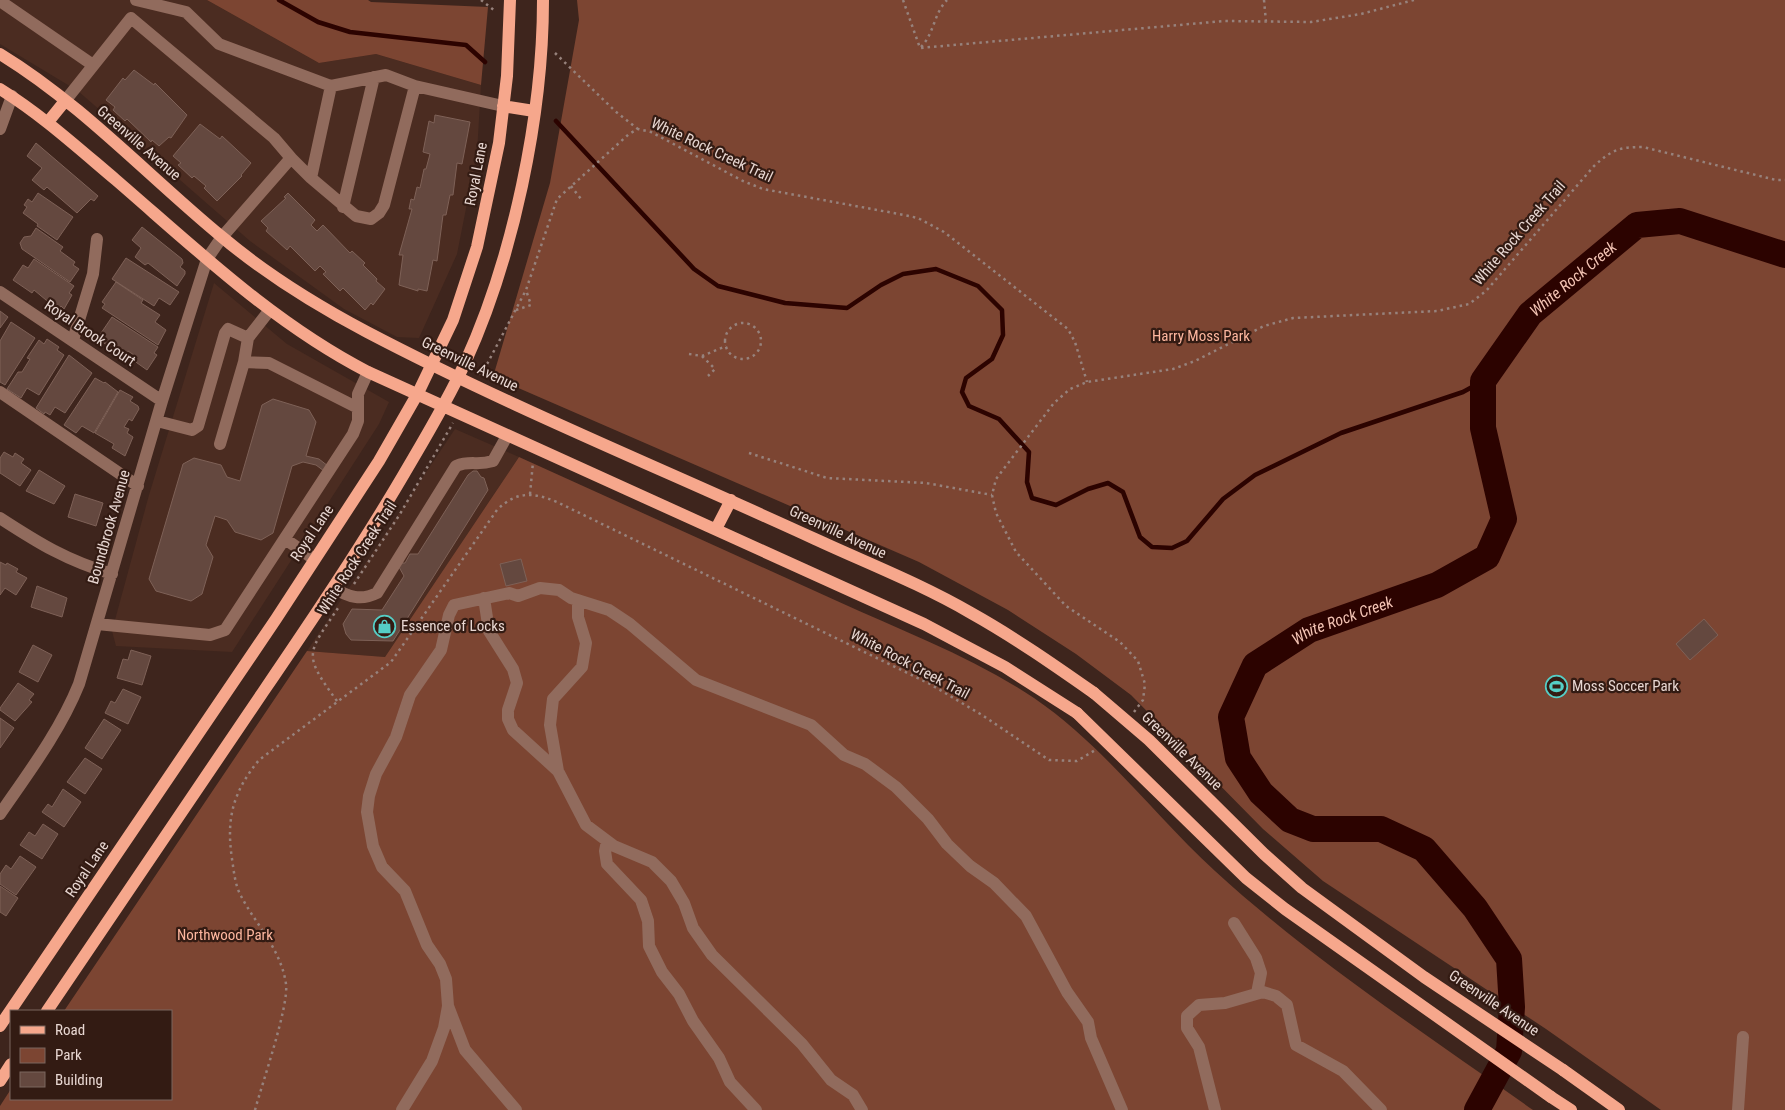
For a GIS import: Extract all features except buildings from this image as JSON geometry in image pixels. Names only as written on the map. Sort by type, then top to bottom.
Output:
[{"type":"main road","name":"Royal Lane","points":[[11,1010],[379,461],[418,393],[453,320],[477,247],[499,142],[507,76],[510,0]]},
{"type":"main road","points":[[48,1010],[334,588],[443,406],[458,376],[483,318],[509,236],[534,111],[542,48],[543,0]]},
{"type":"main road","name":"Greenville Avenue","points":[[0,54],[65,101],[264,271],[313,301],[366,331],[473,384],[576,432],[731,500],[970,612],[1010,635],[1094,693],[1148,740],[1264,854],[1302,888],[1424,977],[1619,1110]]},
{"type":"main road","points":[[0,89],[48,122],[269,311],[330,352],[368,372],[716,529],[966,645],[1005,667],[1077,713],[1246,878],[1285,909],[1571,1110]]},
{"type":"main road","points":[[48,122],[65,101]]},
{"type":"main road","points":[[503,106],[534,111]]},
{"type":"main road","points":[[716,529],[731,500]]},
{"type":"main road","name":"Royal Lane","points":[[0,1026],[10,1011]]},
{"type":"main road","points":[[0,1081],[10,1066]]},
{"type":"street","points":[[65,101],[131,18],[134,0],[186,12],[219,44],[331,86],[386,75],[415,86],[503,106]]},
{"type":"street","points":[[0,1],[93,65]]},
{"type":"street","points":[[131,18],[274,138],[311,178],[356,216],[371,219],[379,213],[384,205],[415,86]]},
{"type":"street","points":[[344,207],[374,77]]},
{"type":"street","points":[[311,178],[331,86]]},
{"type":"street","points":[[0,130],[12,96]]},
{"type":"street","name":"Boundbrook Avenue","points":[[0,814],[68,712],[79,684],[162,401],[207,259],[222,237],[291,158]]},
{"type":"street","points":[[73,340],[94,274],[97,239]]},
{"type":"street","name":"Royal Brook Court","points":[[0,292],[162,401]]},
{"type":"street","points":[[220,444],[244,362],[248,338],[269,311]]},
{"type":"street","points":[[156,421],[192,430],[198,426],[225,333],[228,330],[248,338]]},
{"type":"street","points":[[244,362],[269,362],[358,408]]},
{"type":"street","points":[[97,624],[210,635],[225,630],[353,434],[358,422],[358,394],[368,372]]},
{"type":"street","points":[[0,392],[138,486]]},
{"type":"street","points":[[334,588],[346,596],[366,598],[377,593],[456,466],[467,462],[480,465],[493,461],[507,436]]},
{"type":"street","points":[[0,518],[48,550],[77,564],[112,574]]},
{"type":"street","points":[[285,539],[314,559]]},
{"type":"street","points":[[402,1110],[432,1061],[444,1028],[448,1006],[446,979],[440,964],[427,945],[404,891],[382,867],[372,846],[367,812],[369,796],[376,774],[396,737],[410,695],[441,650],[444,633],[454,605],[509,593],[518,596],[540,588],[559,590],[578,600],[609,610],[630,624],[696,680],[811,725],[844,755],[865,764],[896,787],[928,819],[947,844],[970,866],[994,883],[1026,916],[1067,992],[1088,1022],[1091,1038],[1122,1110]]},
{"type":"street","points":[[484,598],[489,630],[513,669],[517,683],[508,710],[508,719],[513,730],[558,771]]},
{"type":"street","points":[[578,600],[578,617],[586,643],[582,667],[552,699],[550,716],[558,771],[586,825],[607,841],[652,862],[671,881],[684,904],[693,928],[712,955],[802,1044],[831,1080],[852,1095],[862,1110]]},
{"type":"street","points":[[607,841],[605,850],[606,864],[641,900],[648,921],[649,946],[662,972],[679,994],[693,1021],[719,1058],[730,1082],[756,1110]]},
{"type":"street","points":[[1234,923],[1256,958],[1261,973],[1257,993]]},
{"type":"street","points":[[1215,1110],[1199,1047],[1187,1028],[1187,1016],[1199,1005],[1225,1003],[1263,992],[1276,996],[1287,1004],[1296,1045],[1343,1071],[1381,1110]]},
{"type":"street","points":[[448,1006],[465,1050],[516,1110]]},
{"type":"street","points":[[1738,1110],[1743,1037]]},
{"type":"path","points":[[481,0],[495,11]]},
{"type":"path","points":[[903,0],[920,48]]},
{"type":"path","points":[[920,48],[927,42],[936,17],[947,0]]},
{"type":"path","points":[[1264,0],[1266,22]]},
{"type":"path","points":[[920,48],[1224,22],[1311,22],[1361,14],[1414,0]]},
{"type":"path","points":[[554,52],[615,111],[638,129]]},
{"type":"path","name":"White Rock Creek Trail","points":[[473,384],[480,371],[485,368],[526,290],[552,211],[558,199],[628,134],[638,129],[651,132],[763,189],[918,218],[944,232],[1068,330],[1075,342],[1087,382]]},
{"type":"path","name":"White Rock Creek Trail","points":[[992,495],[996,479],[1004,466],[1054,403],[1070,389],[1087,382],[1173,369],[1195,361],[1264,326],[1293,318],[1437,311],[1469,304],[1486,291],[1594,166],[1608,154],[1622,147],[1643,148],[1776,180],[1785,180]]},
{"type":"path","points":[[571,186],[581,199]]},
{"type":"path","points":[[516,310],[531,305],[526,290]]},
{"type":"path","points":[[747,323],[759,332],[760,346],[750,357],[736,357],[726,346],[725,339],[733,326],[747,323]]},
{"type":"path","points":[[689,354],[702,356],[726,346]]},
{"type":"path","points":[[702,356],[715,370],[708,376]]},
{"type":"path","name":"White Rock Creek Trail","points":[[338,701],[317,674],[312,654],[315,643],[400,514],[459,413]]},
{"type":"path","points":[[749,453],[827,478],[926,483],[992,495],[996,513],[1016,552],[1066,606],[1120,642],[1138,661],[1145,684],[1142,700],[1131,716]]},
{"type":"path","points":[[255,1110],[284,1004],[286,985],[280,964],[266,934],[241,896],[234,875],[230,842],[231,814],[244,778],[259,760],[391,662],[497,510],[504,503],[530,494],[533,462]]},
{"type":"path","name":"White Rock Creek Trail","points":[[530,494],[557,502],[921,680],[982,715],[1049,760],[1078,761],[1098,748]]},
{"type":"shaded area","points":[[0,0],[207,0],[319,63],[376,54],[481,85],[477,153],[457,254],[419,338],[397,337],[344,309],[250,241],[78,91],[0,44]]},
{"type":"shaded area","points":[[214,283],[287,344],[389,402],[379,424],[232,652],[116,646],[112,631],[149,495]]},
{"type":"shaded area","points":[[455,429],[519,457],[385,657],[307,651]]},
{"type":"green space","points":[[207,0],[368,0],[371,2],[488,7],[481,85],[376,54],[319,63]]},
{"type":"green space","name":"Harry Moss Park","points":[[577,0],[1785,0],[1785,1110],[1661,1110],[1546,1029],[1323,881],[1263,829],[1131,695],[1076,654],[1008,610],[919,562],[493,377],[550,183],[579,20]]},
{"type":"green space","name":"Northwood Park","points":[[519,457],[938,646],[987,670],[1034,698],[1083,737],[1215,871],[1290,935],[1411,1025],[1533,1110],[0,1110],[0,1106],[10,1091],[10,1100],[172,1100],[172,1010],[65,1010],[307,651],[385,657]]},
{"type":"waterway","points":[[279,0],[318,22],[350,32],[466,45],[485,62]]},
{"type":"waterway","points":[[556,121],[694,269],[718,286],[785,303],[847,308],[881,285],[903,274],[936,269],[978,286],[1002,310],[1003,335],[992,359],[966,378],[962,392],[969,406],[999,419],[1029,452],[1027,482],[1032,498],[1056,505],[1088,489],[1108,483],[1123,492],[1140,537],[1152,547],[1172,548],[1187,541],[1223,499],[1255,475],[1341,433],[1463,392],[1483,381]]},
{"type":"waterway","name":"White Rock Creek","points":[[1477,1110],[1509,1051],[1512,1007],[1509,959],[1475,908],[1424,849],[1381,829],[1313,829],[1290,820],[1261,793],[1238,758],[1231,717],[1255,665],[1309,630],[1437,585],[1487,557],[1504,519],[1483,428],[1483,381],[1530,314],[1637,225],[1680,221],[1785,255]]},
{"type":"place","name":"Essence of Locks","points":[[385,626]]},
{"type":"place","name":"Moss Soccer Park","points":[[1556,686]]}]
